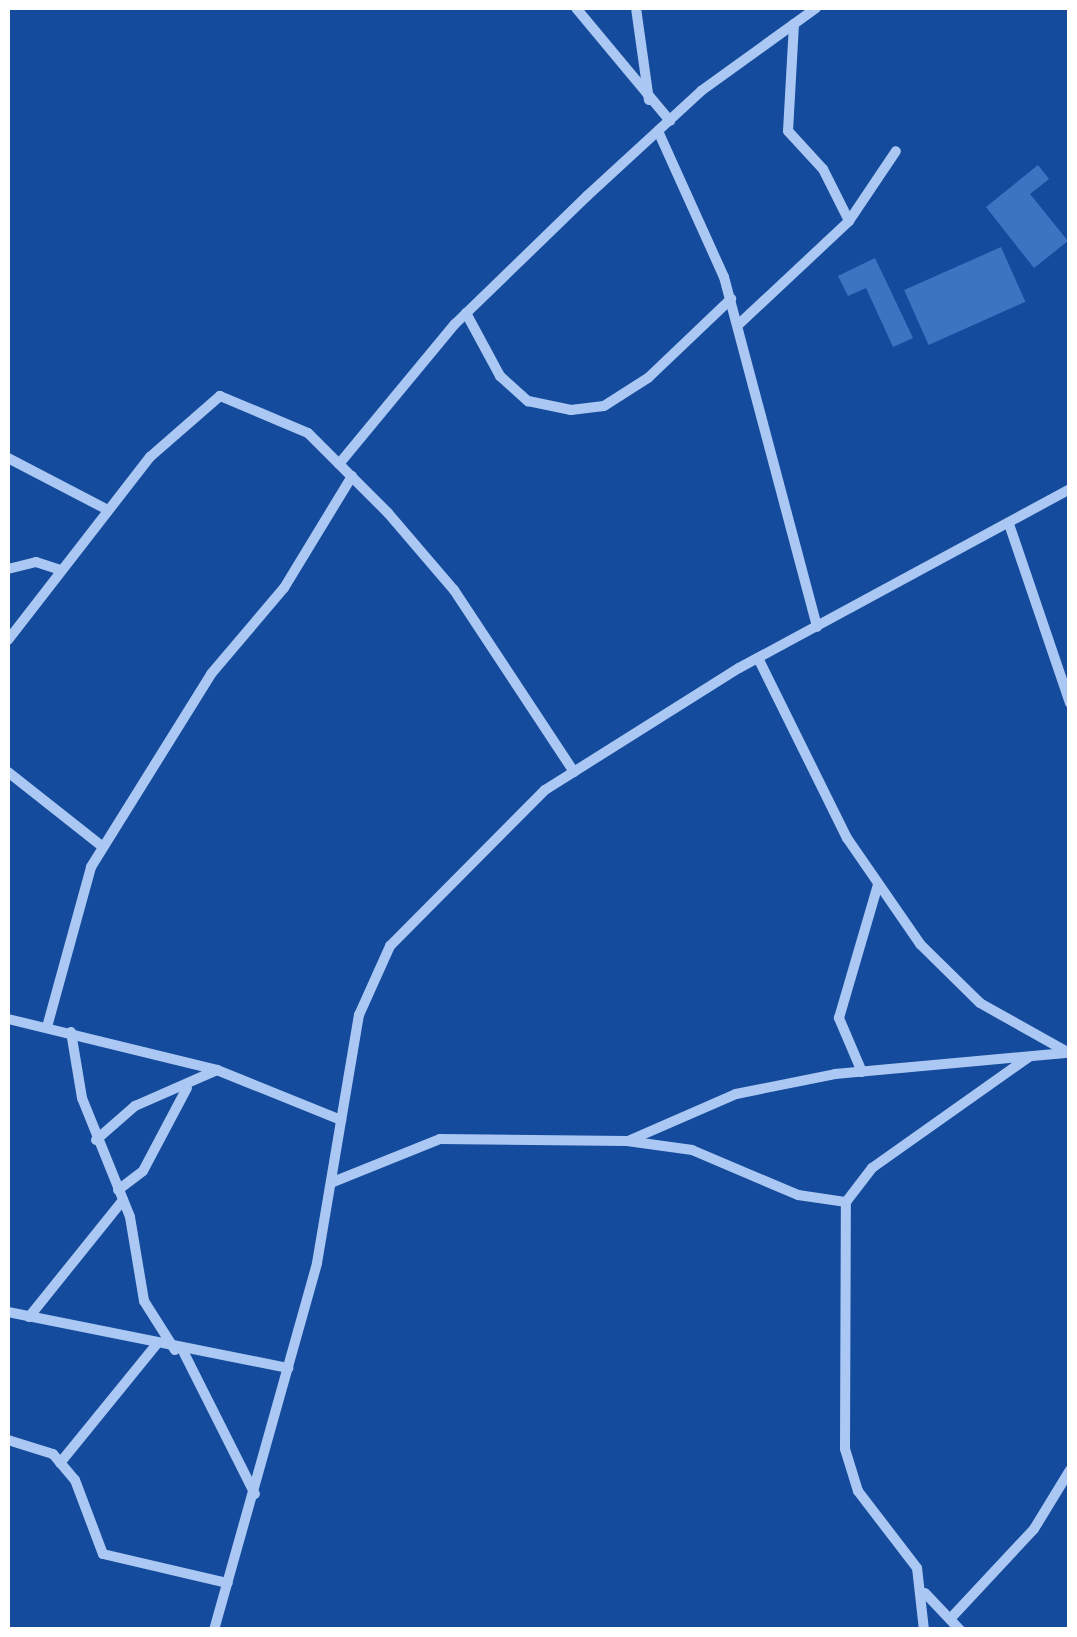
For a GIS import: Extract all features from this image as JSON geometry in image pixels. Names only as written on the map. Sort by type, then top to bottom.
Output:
[{"type":"street","points":[[576,8],[649,101],[670,120]]},
{"type":"street","points":[[636,8],[649,101]]},
{"type":"street","points":[[339,464],[466,312],[670,120],[816,8]]},
{"type":"street","points":[[794,24],[788,131],[823,169],[849,221]]},
{"type":"street","points":[[658,132],[731,299],[817,628]]},
{"type":"street","points":[[738,324],[849,221],[896,151]]},
{"type":"street","points":[[466,312],[500,376],[528,401],[571,410],[604,406],[648,378],[731,299]]},
{"type":"street","points":[[8,640],[150,457],[220,396],[308,433],[352,476],[454,590],[574,772]]},
{"type":"street","points":[[9,462],[108,510]]},
{"type":"street","points":[[47,1027],[68,932],[103,847],[352,476]]},
{"type":"street","points":[[214,1630],[288,1368],[333,1182],[360,1015],[390,946],[574,772],[758,658],[1070,489]]},
{"type":"street","points":[[1010,524],[1070,703]]},
{"type":"street","points":[[8,570],[36,562],[60,570]]},
{"type":"street","points":[[627,1141],[736,1094],[862,1072],[1070,1052],[948,975],[878,884],[758,658]]},
{"type":"street","points":[[8,772],[103,847]]},
{"type":"street","points":[[862,1072],[839,1018],[878,884]]},
{"type":"street","points":[[8,1019],[217,1070],[341,1120]]},
{"type":"street","points":[[72,1032],[96,1140],[120,1194],[144,1301],[179,1350],[254,1494]]},
{"type":"street","points":[[960,1630],[925,1592],[858,1491],[845,1450],[846,1202],[872,1168],[1029,1057]]},
{"type":"street","points":[[96,1140],[135,1106],[186,1088],[217,1070]]},
{"type":"street","points":[[30,1317],[120,1194],[143,1171],[186,1088]]},
{"type":"street","points":[[333,1182],[440,1139],[627,1141],[692,1150],[798,1196],[846,1202]]},
{"type":"street","points":[[8,1312],[156,1346],[288,1368]]},
{"type":"street","points":[[60,1462],[156,1346]]},
{"type":"street","points":[[8,1440],[60,1462],[103,1554],[228,1582]]},
{"type":"street","points":[[950,1619],[1034,1529],[1070,1470]]},
{"type":"street","points":[[924,1630],[925,1592]]},
{"type":"building","points":[[1038,165],[1049,179],[1030,194],[1068,241],[1034,268],[986,207]]},
{"type":"building","points":[[1001,247],[1025,302],[929,345],[904,290]]},
{"type":"building","points":[[875,258],[913,338],[893,347],[866,288],[848,296],[838,276]]}]
